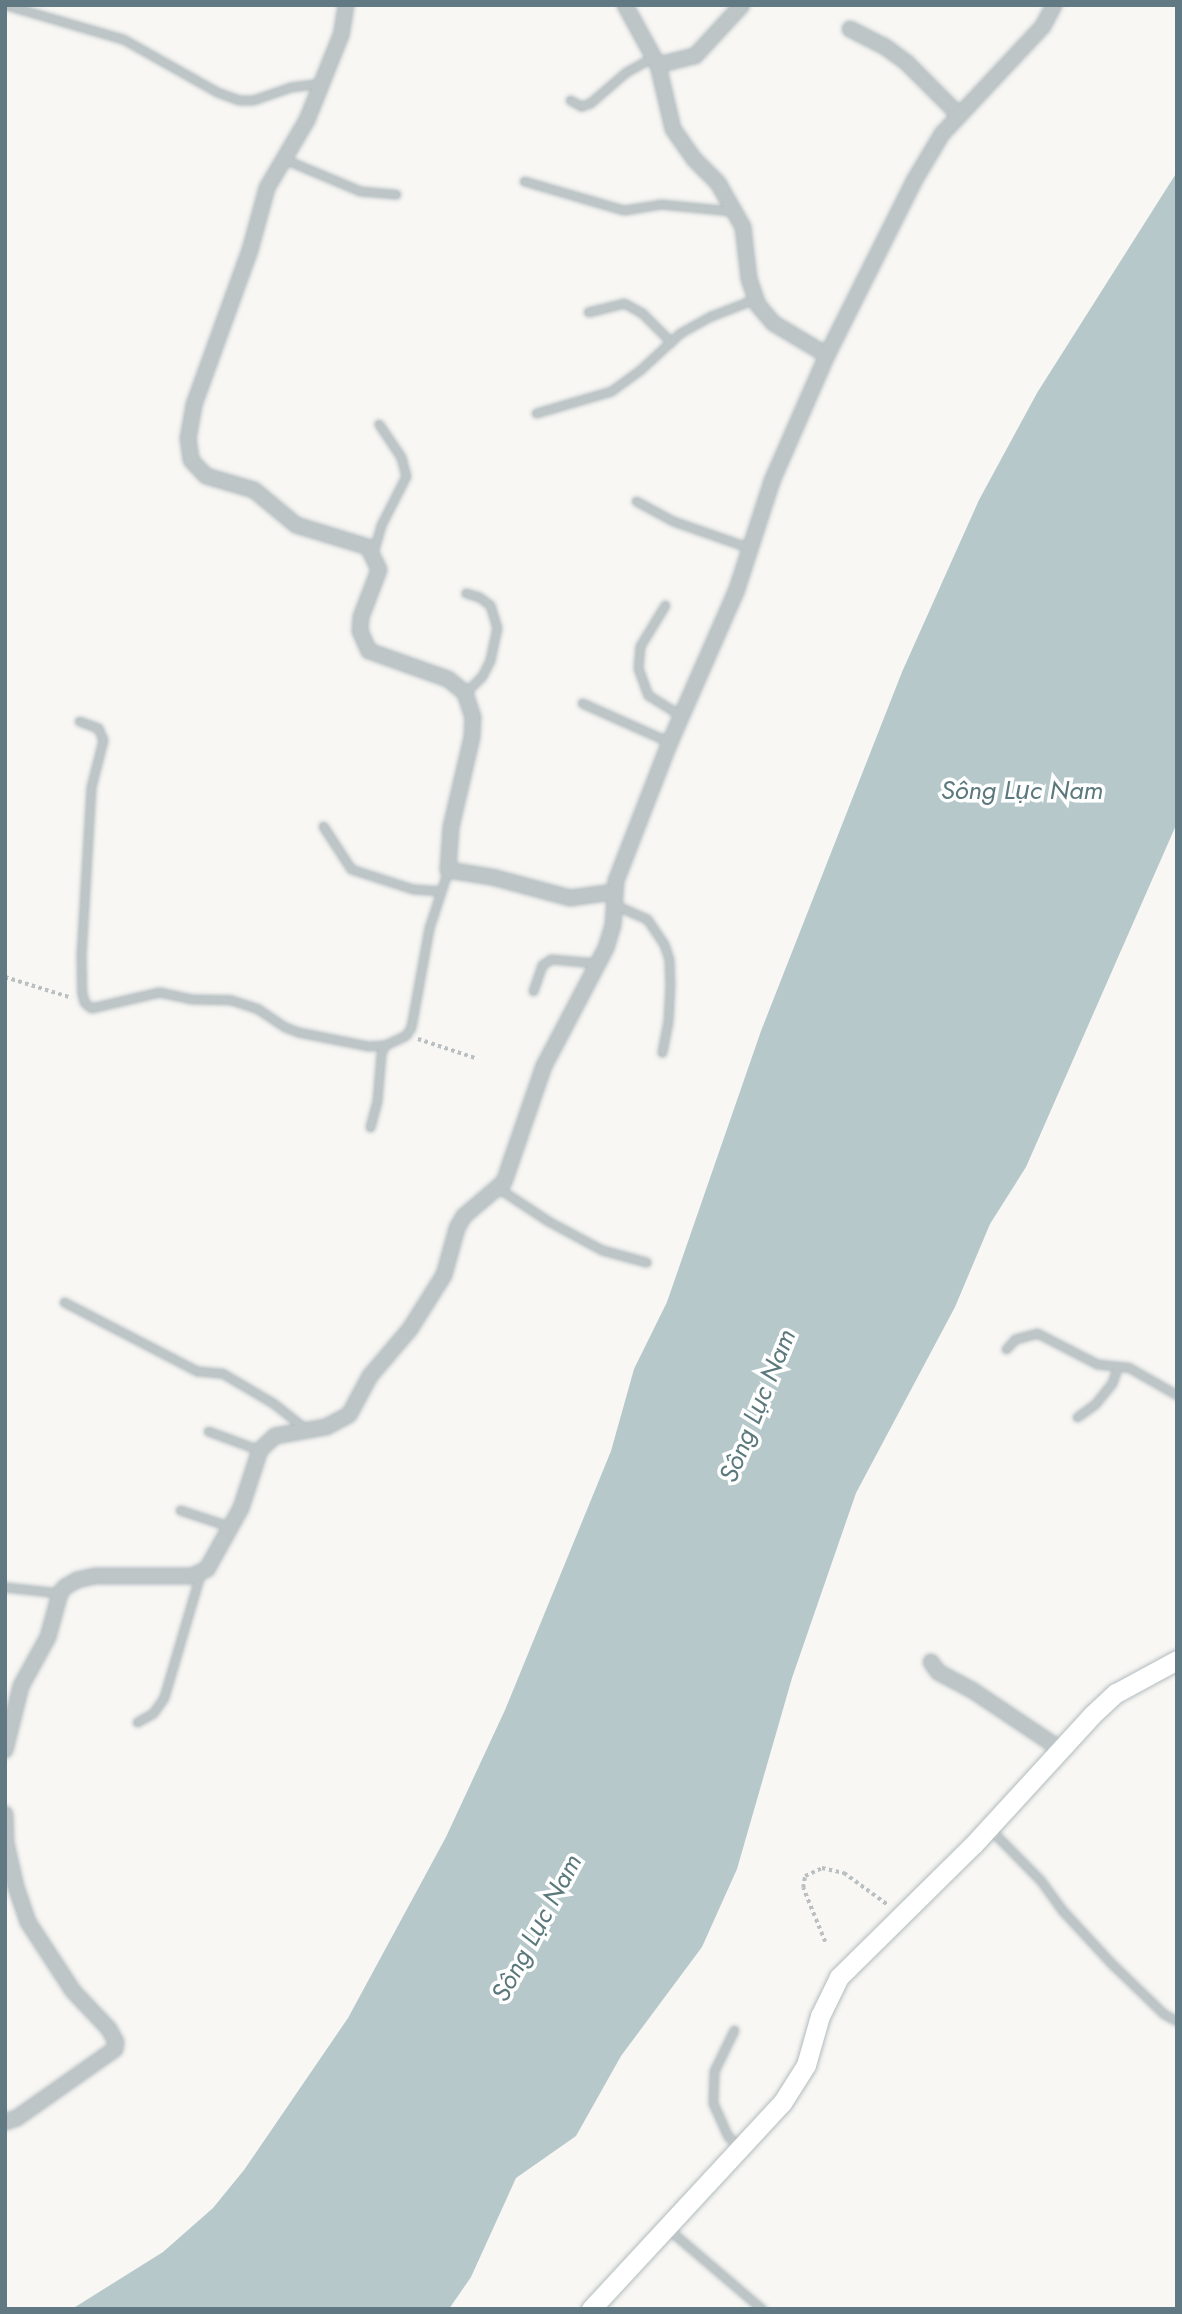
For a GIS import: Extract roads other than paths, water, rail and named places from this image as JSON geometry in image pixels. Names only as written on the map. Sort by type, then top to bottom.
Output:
[{"type":"street","points":[[346,5],[341,35],[323,83],[307,120],[267,188],[250,250],[194,405],[188,438],[191,460],[206,476],[254,490],[296,525],[368,547],[379,570],[361,617],[360,631],[369,650],[448,679],[465,693],[473,717],[472,737],[451,827],[448,870],[492,877],[570,898],[613,898]]},
{"type":"street","points":[[625,5],[656,61],[673,129],[694,159],[718,183],[736,212],[745,236],[749,279],[755,299],[773,323],[827,355]]},
{"type":"street","points":[[656,61],[695,56],[742,5]]},
{"type":"street","points":[[5,1750],[21,1686],[48,1637],[60,1593],[77,1580],[96,1576],[180,1577],[200,1574],[207,1569],[232,1527],[260,1450],[275,1436],[326,1427],[349,1415],[370,1376],[410,1329],[444,1275],[457,1228],[464,1216],[498,1188],[510,1167],[544,1066],[612,931],[613,898],[670,742],[736,592],[772,481],[827,355],[914,181],[942,134],[1042,26],[1054,5]]},
{"type":"street","points":[[850,29],[884,46],[899,57],[959,115]]},
{"type":"street","points":[[591,2309],[782,2103],[806,2065],[828,1995],[839,1977],[988,1828],[1115,1693],[1177,1660]]},
{"type":"street","points":[[931,1662],[938,1672],[972,1690],[1060,1749]]},
{"type":"street","points":[[5,1814],[11,1865],[28,1922],[73,1991],[109,2029],[116,2042],[115,2049],[17,2118],[5,2122]]},
{"type":"lane","points":[[6,5],[123,40],[217,92],[239,100],[253,100],[290,88],[323,83]]},
{"type":"lane","points":[[570,100],[581,106],[590,103],[626,72],[656,61]]},
{"type":"lane","points":[[284,159],[360,191],[396,194]]},
{"type":"lane","points":[[524,181],[624,210],[660,204],[736,212]]},
{"type":"lane","points":[[536,413],[611,391],[680,333],[711,316],[755,299]]},
{"type":"lane","points":[[588,312],[624,303],[642,313],[671,342]]},
{"type":"lane","points":[[373,554],[381,525],[406,476],[401,457],[379,424]]},
{"type":"lane","points":[[636,501],[673,522],[750,548]]},
{"type":"lane","points":[[465,693],[482,676],[490,660],[497,628],[489,605],[479,597],[466,593]]},
{"type":"lane","points":[[665,605],[640,646],[638,668],[648,695],[682,716]]},
{"type":"lane","points":[[582,704],[670,742]]},
{"type":"lane","points":[[79,721],[98,728],[103,740],[91,787],[81,954],[84,1002],[87,1007],[95,1008],[159,992],[192,999],[230,1000],[258,1009],[285,1027],[298,1032],[368,1046],[385,1045],[406,1035],[411,1027],[439,891],[448,870]]},
{"type":"lane","points":[[323,827],[351,869],[414,889],[439,891]]},
{"type":"lane","points":[[613,898],[647,919],[657,929],[667,951],[669,1008],[662,1052]]},
{"type":"lane","points":[[533,990],[542,965],[551,959],[598,963]]},
{"type":"lane","points":[[370,1128],[377,1101],[381,1053],[385,1045]]},
{"type":"lane","points":[[498,1188],[548,1221],[602,1250],[646,1262]]},
{"type":"lane","points":[[64,1302],[197,1371],[222,1373],[273,1403],[308,1430]]},
{"type":"lane","points":[[1006,1349],[1015,1339],[1037,1333],[1097,1364],[1128,1367],[1177,1395]]},
{"type":"lane","points":[[1077,1417],[1095,1404],[1112,1383],[1118,1366]]},
{"type":"lane","points":[[208,1431],[260,1450]]},
{"type":"lane","points":[[180,1510],[232,1527]]},
{"type":"lane","points":[[137,1722],[153,1713],[164,1697],[200,1574]]},
{"type":"lane","points":[[5,1587],[60,1593]]},
{"type":"lane","points":[[988,1828],[1052,1894],[1062,1910],[1112,1964],[1164,2014],[1177,2021]]},
{"type":"lane","points":[[734,2031],[714,2071],[713,2103],[728,2136],[740,2148]]},
{"type":"lane","points":[[667,2227],[762,2309]]},
{"type":"water","name":"Sông Lục Nam","points":[[1177,172],[1177,823],[1026,1167],[990,1224],[955,1307],[856,1493],[792,1678],[737,1869],[702,1947],[621,2056],[576,2136],[516,2178],[471,2277],[449,2309],[72,2309],[163,2252],[213,2208],[244,2170],[348,2018],[446,1837],[505,1710],[611,1451],[634,1369],[667,1302],[761,1031],[902,672],[979,500],[1037,393]]}]
